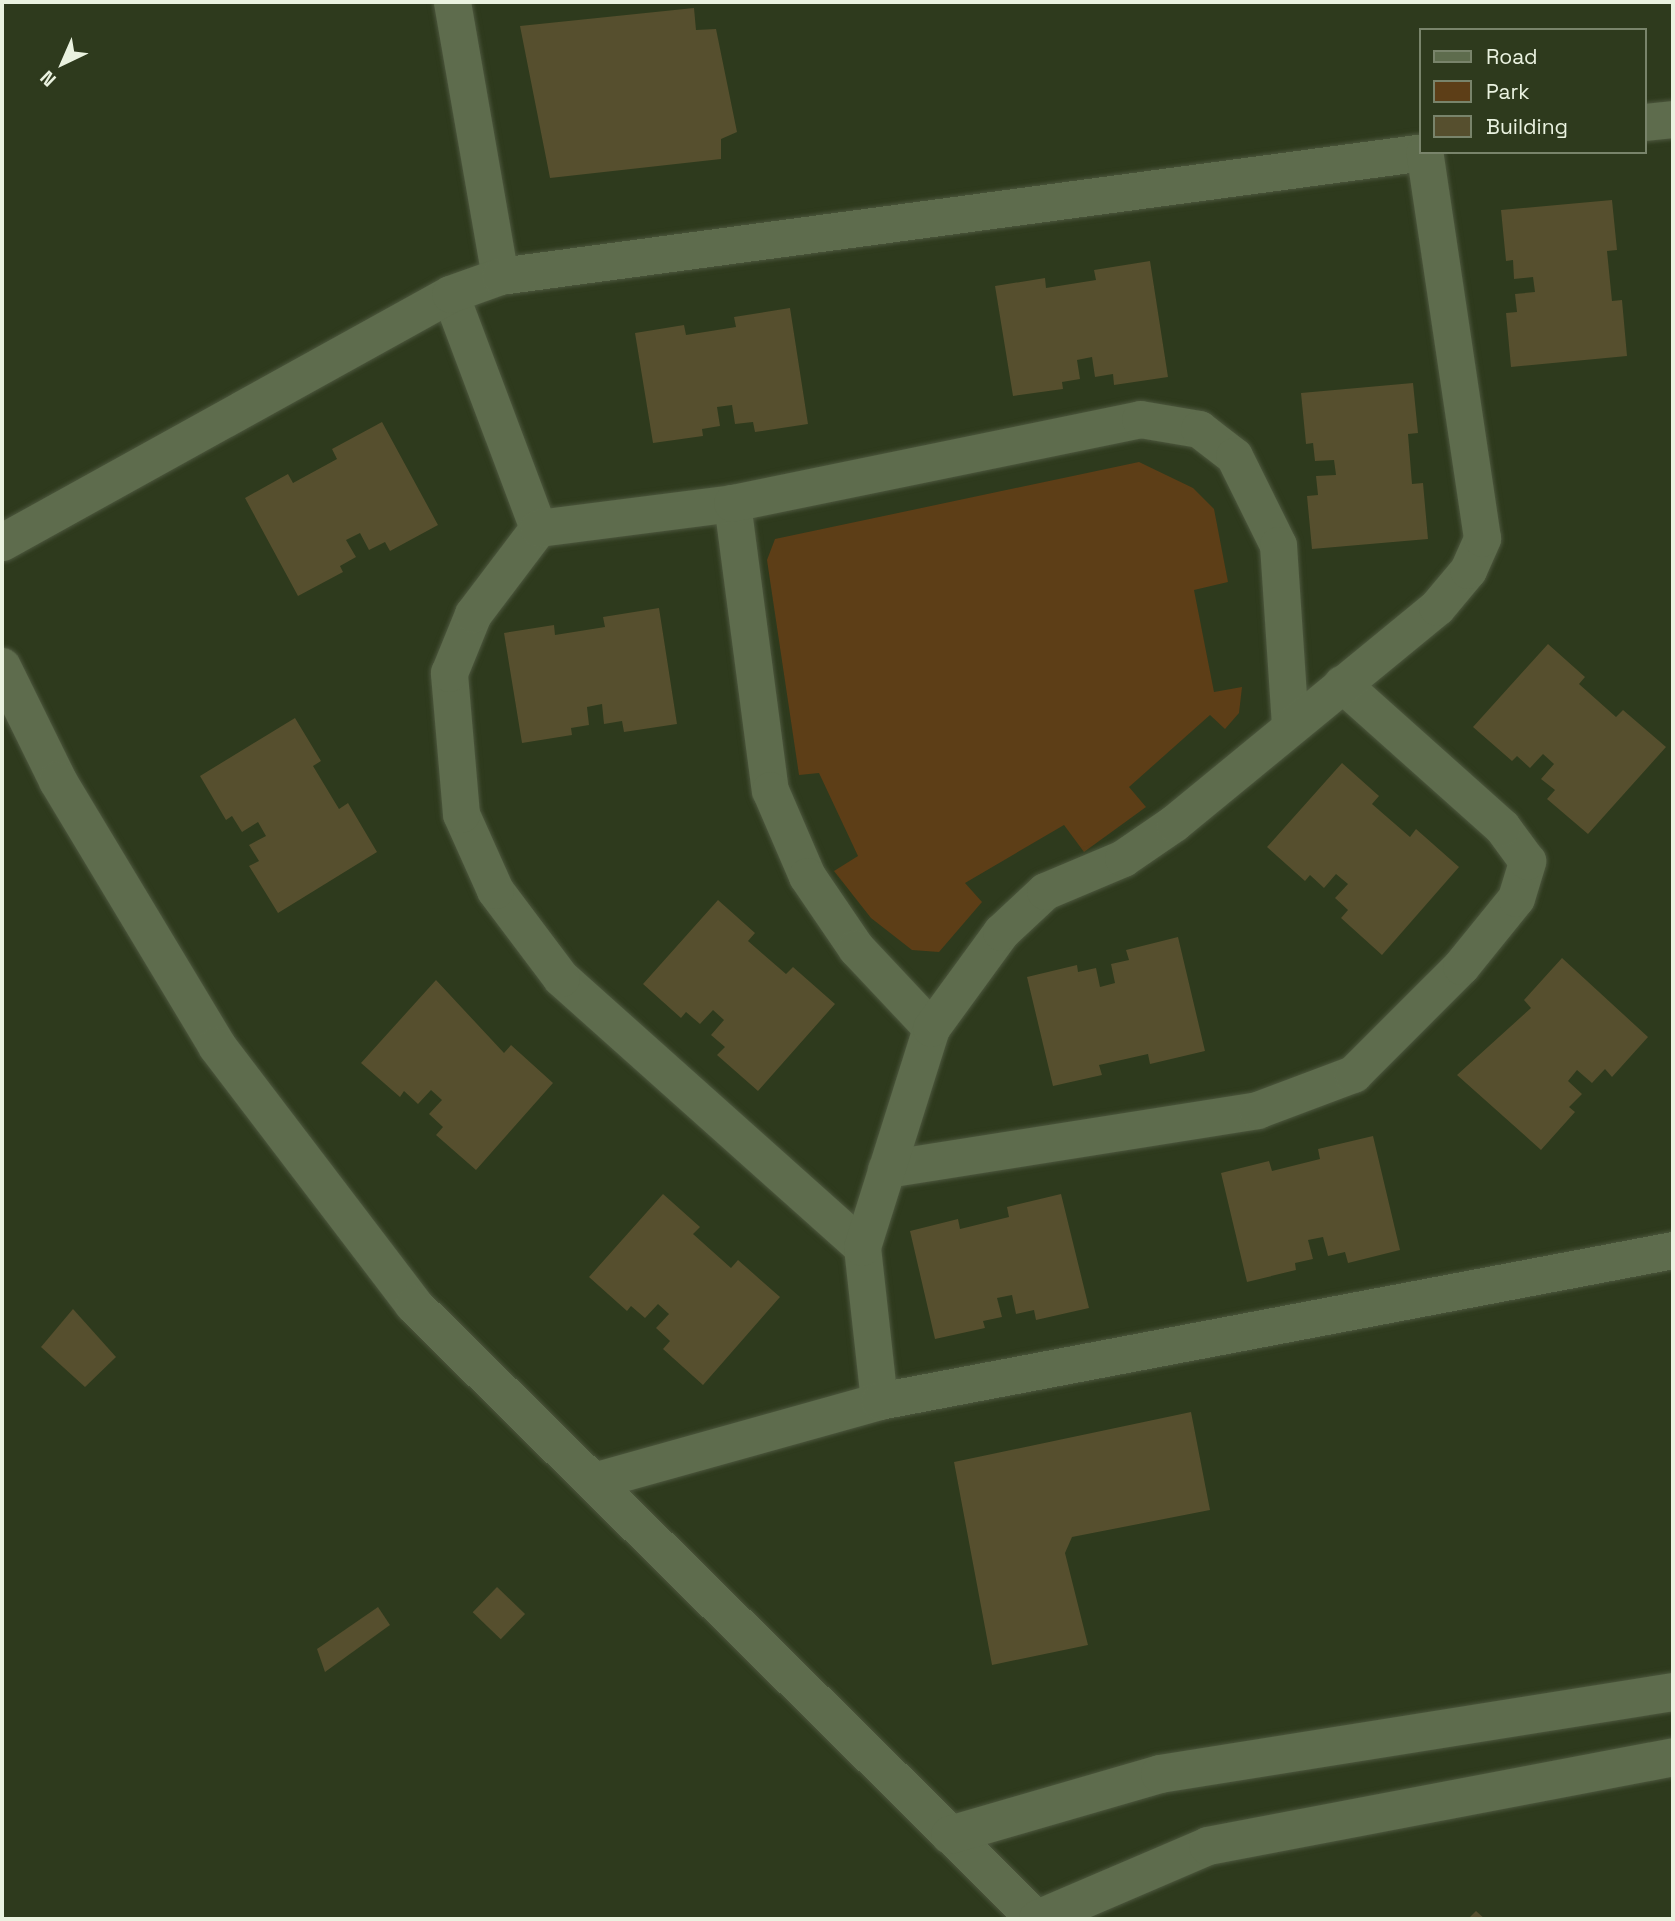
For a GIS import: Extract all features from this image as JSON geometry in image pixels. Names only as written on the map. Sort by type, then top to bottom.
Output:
[{"type":"main road","points":[[2,667],[58,781],[217,1046],[414,1306],[1037,1919],[1208,1846],[1673,1757]]},
{"type":"main road","points":[[950,1835],[1160,1774],[1673,1692]]},
{"type":"street","points":[[452,2],[500,276]]},
{"type":"street","points":[[1647,122],[1673,119]]},
{"type":"street","points":[[2,542],[450,294],[500,276],[1420,153]]},
{"type":"street","points":[[879,1401],[862,1247],[931,1028],[1001,932],[1045,891],[1123,858],[1342,684],[1437,607],[1468,570],[1482,538],[1424,154]]},
{"type":"street","points":[[450,294],[538,528]]},
{"type":"street","points":[[862,1247],[561,978],[495,890],[461,814],[449,673],[473,614],[538,528],[732,503],[1140,419],[1199,429],[1234,456],[1278,545],[1290,726]]},
{"type":"street","points":[[732,503],[770,790],[807,876],[856,948],[931,1028]]},
{"type":"street","points":[[886,1169],[1257,1110],[1353,1074],[1461,966],[1516,898],[1527,861],[1502,827],[1342,684]]},
{"type":"street","points":[[593,1481],[879,1401],[1673,1250]]},
{"type":"green space","points":[[1139,462],[1193,488],[1214,509],[1228,582],[1194,590],[1214,692],[1242,687],[1239,713],[1225,729],[1210,715],[1129,787],[1146,807],[1084,852],[1064,825],[965,883],[982,902],[939,952],[912,950],[871,918],[834,871],[858,856],[819,773],[799,775],[767,560],[775,539]]},
{"type":"building","points":[[694,8],[696,30],[716,29],[737,132],[721,139],[721,159],[550,178],[520,26]]},
{"type":"building","points":[[1612,200],[1617,250],[1607,251],[1612,301],[1622,300],[1627,356],[1511,367],[1506,313],[1517,312],[1515,294],[1535,292],[1533,277],[1514,279],[1513,260],[1506,261],[1501,210]]},
{"type":"building","points":[[1150,261],[1168,377],[1114,385],[1113,374],[1095,377],[1092,357],[1077,360],[1080,379],[1062,382],[1063,389],[1013,396],[995,286],[1045,278],[1046,288],[1096,280],[1094,270]]},
{"type":"building","points":[[790,308],[808,424],[755,432],[753,422],[735,424],[732,405],[717,407],[720,426],[702,429],[703,436],[653,443],[635,333],[684,325],[686,335],[736,327],[734,317]]},
{"type":"building","points":[[1413,383],[1418,433],[1408,434],[1412,484],[1423,483],[1428,539],[1312,549],[1307,496],[1318,495],[1316,476],[1336,475],[1334,460],[1315,461],[1313,443],[1306,444],[1301,393]]},
{"type":"building","points":[[382,422],[438,525],[390,551],[385,542],[369,550],[360,533],[346,540],[356,557],[340,566],[343,572],[298,596],[245,498],[288,474],[293,483],[337,459],[332,449]]},
{"type":"building","points":[[659,608],[677,724],[624,732],[622,721],[604,724],[602,704],[587,707],[589,725],[571,728],[572,735],[522,743],[504,633],[554,625],[555,635],[605,627],[603,617]]},
{"type":"building","points":[[1548,644],[1585,677],[1579,684],[1616,717],[1623,710],[1666,747],[1588,834],[1547,799],[1555,790],[1541,779],[1554,764],[1543,754],[1530,768],[1517,756],[1512,761],[1473,727]]},
{"type":"building","points":[[295,718],[321,761],[313,766],[339,809],[348,803],[377,852],[278,913],[249,866],[259,861],[249,845],[266,836],[258,822],[242,832],[232,816],[226,820],[200,776]]},
{"type":"building","points":[[1342,763],[1379,796],[1372,804],[1410,837],[1416,829],[1459,867],[1382,955],[1341,918],[1348,910],[1335,898],[1348,884],[1336,874],[1324,888],[1310,875],[1305,881],[1267,847]]},
{"type":"building","points":[[718,900],[755,933],[748,941],[786,974],[793,967],[835,1004],[758,1091],[717,1055],[725,1047],[711,1035],[724,1020],[713,1010],[700,1024],[686,1012],[681,1018],[643,984]]},
{"type":"building","points":[[1178,937],[1205,1051],[1150,1064],[1148,1054],[1099,1065],[1102,1075],[1053,1086],[1027,977],[1077,965],[1078,972],[1096,968],[1100,987],[1115,983],[1111,964],[1129,960],[1126,950]]},
{"type":"building","points":[[1562,958],[1648,1037],[1612,1077],[1605,1069],[1592,1083],[1577,1070],[1568,1081],[1582,1094],[1569,1107],[1575,1112],[1541,1150],[1457,1075],[1531,1008],[1524,1000]]},
{"type":"building","points":[[436,980],[504,1053],[511,1045],[553,1083],[476,1170],[436,1135],[443,1127],[429,1114],[442,1100],[431,1090],[418,1104],[404,1091],[400,1097],[361,1063]]},
{"type":"building","points":[[1373,1136],[1400,1250],[1348,1263],[1345,1252],[1328,1256],[1323,1237],[1308,1240],[1313,1259],[1295,1263],[1296,1270],[1247,1282],[1221,1173],[1269,1161],[1272,1171],[1320,1159],[1318,1149]]},
{"type":"building","points":[[663,1194],[700,1227],[693,1234],[731,1268],[738,1260],[780,1297],[703,1385],[663,1349],[670,1341],[656,1328],[669,1314],[658,1304],[645,1318],[631,1306],[627,1311],[589,1277]]},
{"type":"building","points":[[1061,1194],[1089,1308],[1036,1320],[1034,1310],[1016,1314],[1012,1295],[997,1298],[1002,1317],[983,1321],[985,1328],[935,1339],[910,1231],[958,1219],[960,1229],[1009,1217],[1007,1207]]},
{"type":"building","points":[[73,1309],[116,1357],[85,1387],[41,1347]]},
{"type":"building","points":[[1191,1412],[1210,1510],[1072,1537],[1065,1553],[1088,1645],[992,1665],[954,1462]]},
{"type":"building","points":[[497,1587],[525,1614],[501,1639],[473,1612]]},
{"type":"building","points":[[378,1607],[390,1625],[325,1672],[317,1649]]},
{"type":"building","points":[[1476,1911],[1485,1919],[1468,1919]]}]
